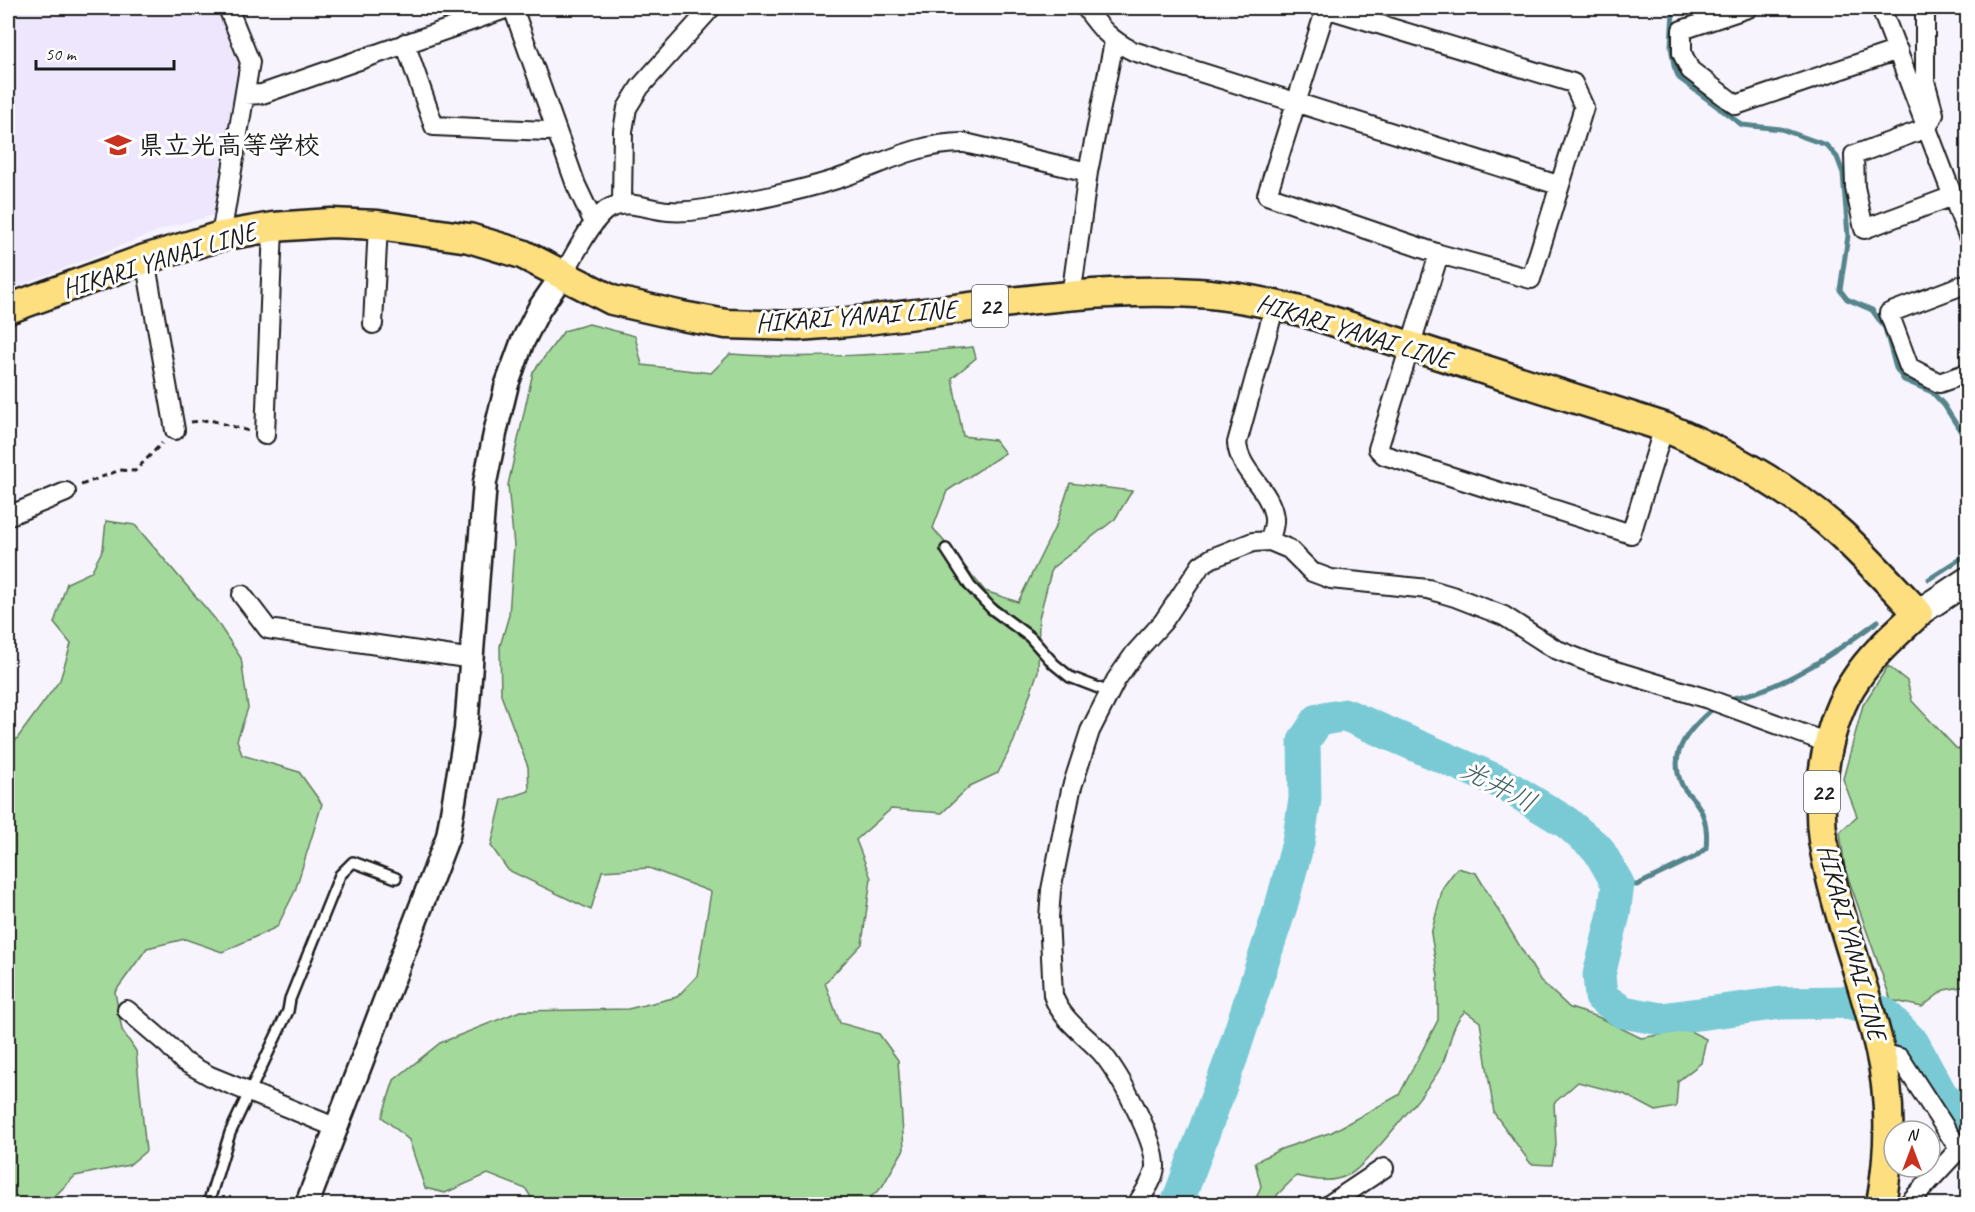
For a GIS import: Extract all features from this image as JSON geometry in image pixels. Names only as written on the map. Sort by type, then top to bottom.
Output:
[{"type":"main road","name":"HIKARI YANAI LINE","points":[[8,309],[145,260],[221,236],[273,227],[330,223],[378,225],[469,238],[522,254],[612,300],[726,324],[798,326],[1071,297],[1137,292],[1197,293],[1275,305],[1304,312],[1664,427],[1748,466],[1840,533],[1918,613],[1856,678],[1841,704],[1828,743],[1822,793],[1823,838],[1832,879],[1881,1053],[1888,1112],[1887,1173],[1881,1204]]},
{"type":"main road","points":[[1918,613],[1968,580]]},
{"type":"street","points":[[221,236],[250,62],[228,8]]},
{"type":"street","points":[[245,95],[262,94],[508,8]]},
{"type":"street","points":[[513,8],[576,185],[594,223]]},
{"type":"street","points":[[622,203],[622,131],[627,108],[640,87],[711,8]]},
{"type":"street","points":[[1086,8],[1104,33],[1114,42],[1133,51],[1558,185]]},
{"type":"street","points":[[1325,8],[1573,83],[1584,107],[1558,185],[1531,279],[1439,254],[1267,195],[1325,8]]},
{"type":"street","points":[[1748,8],[1682,30],[1682,53],[1690,70],[1736,105],[1898,50]]},
{"type":"street","points":[[1881,8],[1968,236]]},
{"type":"street","points":[[1925,8],[1925,81],[1934,114],[1927,128],[1854,155],[1855,187],[1864,230],[1953,196]]},
{"type":"street","points":[[1071,297],[1071,279],[1088,172],[1114,42]]},
{"type":"street","points":[[405,43],[434,126],[547,131],[555,127]]},
{"type":"street","points":[[307,1204],[448,836],[460,776],[473,659],[486,482],[507,384],[522,343],[539,309],[594,223],[607,209],[622,203],[668,211],[696,211],[793,192],[836,180],[916,148],[945,143],[965,143],[1088,172]]},
{"type":"street","points":[[373,324],[378,225]]},
{"type":"street","points":[[265,435],[273,227]]},
{"type":"street","points":[[1439,254],[1378,449],[1384,455],[1631,534],[1664,427]]},
{"type":"street","points":[[145,260],[175,430]]},
{"type":"street","points":[[1968,283],[1888,313],[1909,367],[1939,383],[1968,373]]},
{"type":"street","points":[[1270,541],[1274,517],[1262,491],[1238,454],[1237,443],[1275,305]]},
{"type":"street","points":[[8,516],[66,492]]},
{"type":"street","points":[[1137,1204],[1150,1182],[1155,1167],[1152,1150],[1121,1078],[1101,1052],[1057,1008],[1053,995],[1049,918],[1051,890],[1071,790],[1090,731],[1109,692],[1135,653],[1163,622],[1201,565],[1212,558],[1253,542],[1270,541],[1289,549],[1312,572],[1331,579],[1428,589],[1455,597],[1504,616],[1555,649],[1593,664],[1715,703],[1828,743]]},
{"type":"street","points":[[242,595],[268,629],[473,659]]},
{"type":"street","points":[[127,1010],[183,1061],[210,1076],[337,1128]]},
{"type":"street","points":[[1881,1053],[1900,1059],[1959,1149],[1908,1204]]},
{"type":"street","points":[[1330,1204],[1384,1168]]},
{"type":"lane","points":[[946,549],[970,586],[992,609],[1030,637],[1054,664],[1070,677],[1109,692]]},
{"type":"lane","points":[[208,1204],[230,1133],[288,1011],[290,999],[340,875],[353,862],[396,878]]},
{"type":"path","points":[[66,492],[107,473],[120,470],[135,471],[175,430],[194,420],[210,420],[265,435]]},
{"type":"shaded area","name":"県立光高等学校","points":[[8,8],[220,8],[240,60],[241,76],[215,215],[171,226],[8,290]]},
{"type":"green space","points":[[589,324],[635,336],[642,365],[711,373],[730,354],[821,356],[973,347],[976,358],[952,378],[963,436],[995,440],[1005,453],[947,491],[933,528],[985,591],[1018,602],[1057,523],[1070,483],[1132,491],[1115,519],[1052,568],[1039,618],[1038,671],[1014,741],[998,773],[970,786],[942,813],[891,809],[856,840],[871,878],[862,944],[825,983],[840,1023],[879,1034],[898,1060],[904,1149],[882,1187],[863,1204],[535,1204],[526,1189],[488,1174],[445,1193],[425,1188],[409,1140],[382,1117],[394,1080],[440,1043],[520,1011],[628,1009],[677,997],[697,976],[711,892],[649,868],[602,871],[591,910],[508,870],[491,846],[502,800],[529,791],[528,767],[501,695],[500,646],[509,615],[514,546],[508,485],[533,372],[564,331]]},
{"type":"green space","points":[[106,521],[135,525],[215,619],[241,658],[248,708],[237,740],[242,755],[299,772],[322,804],[295,891],[277,927],[222,952],[185,939],[147,948],[115,992],[122,1030],[136,1051],[146,1151],[129,1165],[75,1176],[47,1204],[8,1204],[8,741],[16,740],[60,680],[71,644],[54,623],[67,583],[91,572],[103,549]]},
{"type":"green space","points":[[1888,666],[1907,681],[1912,701],[1956,748],[1967,752],[1967,986],[1944,990],[1922,1007],[1891,1000],[1845,869],[1840,832],[1857,816],[1843,779],[1863,705]]},
{"type":"green space","points":[[1457,868],[1476,873],[1540,980],[1570,1008],[1598,1017],[1641,1038],[1688,1030],[1706,1039],[1701,1063],[1678,1081],[1676,1107],[1656,1111],[1624,1094],[1578,1082],[1554,1103],[1556,1145],[1552,1165],[1531,1164],[1494,1113],[1480,1022],[1465,1011],[1456,1023],[1445,1058],[1436,1074],[1399,1123],[1358,1168],[1343,1177],[1330,1180],[1296,1176],[1277,1195],[1276,1204],[1254,1204],[1261,1186],[1255,1162],[1281,1149],[1332,1132],[1399,1095],[1438,1020],[1438,976],[1431,934],[1443,887]]},
{"type":"waterway","points":[[1671,8],[1673,11],[1671,46],[1674,66],[1679,78],[1742,125],[1781,129],[1826,145],[1837,157],[1843,173],[1848,236],[1840,290],[1847,299],[1872,310],[1885,328],[1896,368],[1904,380],[1932,392],[1944,405],[1968,443]]},
{"type":"waterway","points":[[1929,579],[1968,554]]},
{"type":"waterway","points":[[1726,699],[1766,689],[1786,680],[1825,658],[1878,621]]},
{"type":"waterway","points":[[1618,884],[1637,885],[1695,857],[1706,848],[1707,835],[1704,817],[1698,805],[1682,785],[1677,761],[1679,750],[1690,731],[1716,706]]},
{"type":"waterway","name":"光井川","points":[[1177,1204],[1231,1059],[1282,903],[1298,843],[1305,799],[1304,741],[1318,720],[1346,715],[1500,782],[1566,822],[1598,849],[1618,884],[1614,914],[1599,975],[1601,997],[1623,1012],[1661,1019],[1781,1003],[1844,1002],[1884,1013],[1913,1043],[1941,1094],[1968,1128]]},
{"type":"place","name":"県立光高等学校","points":[[118,145]]}]
